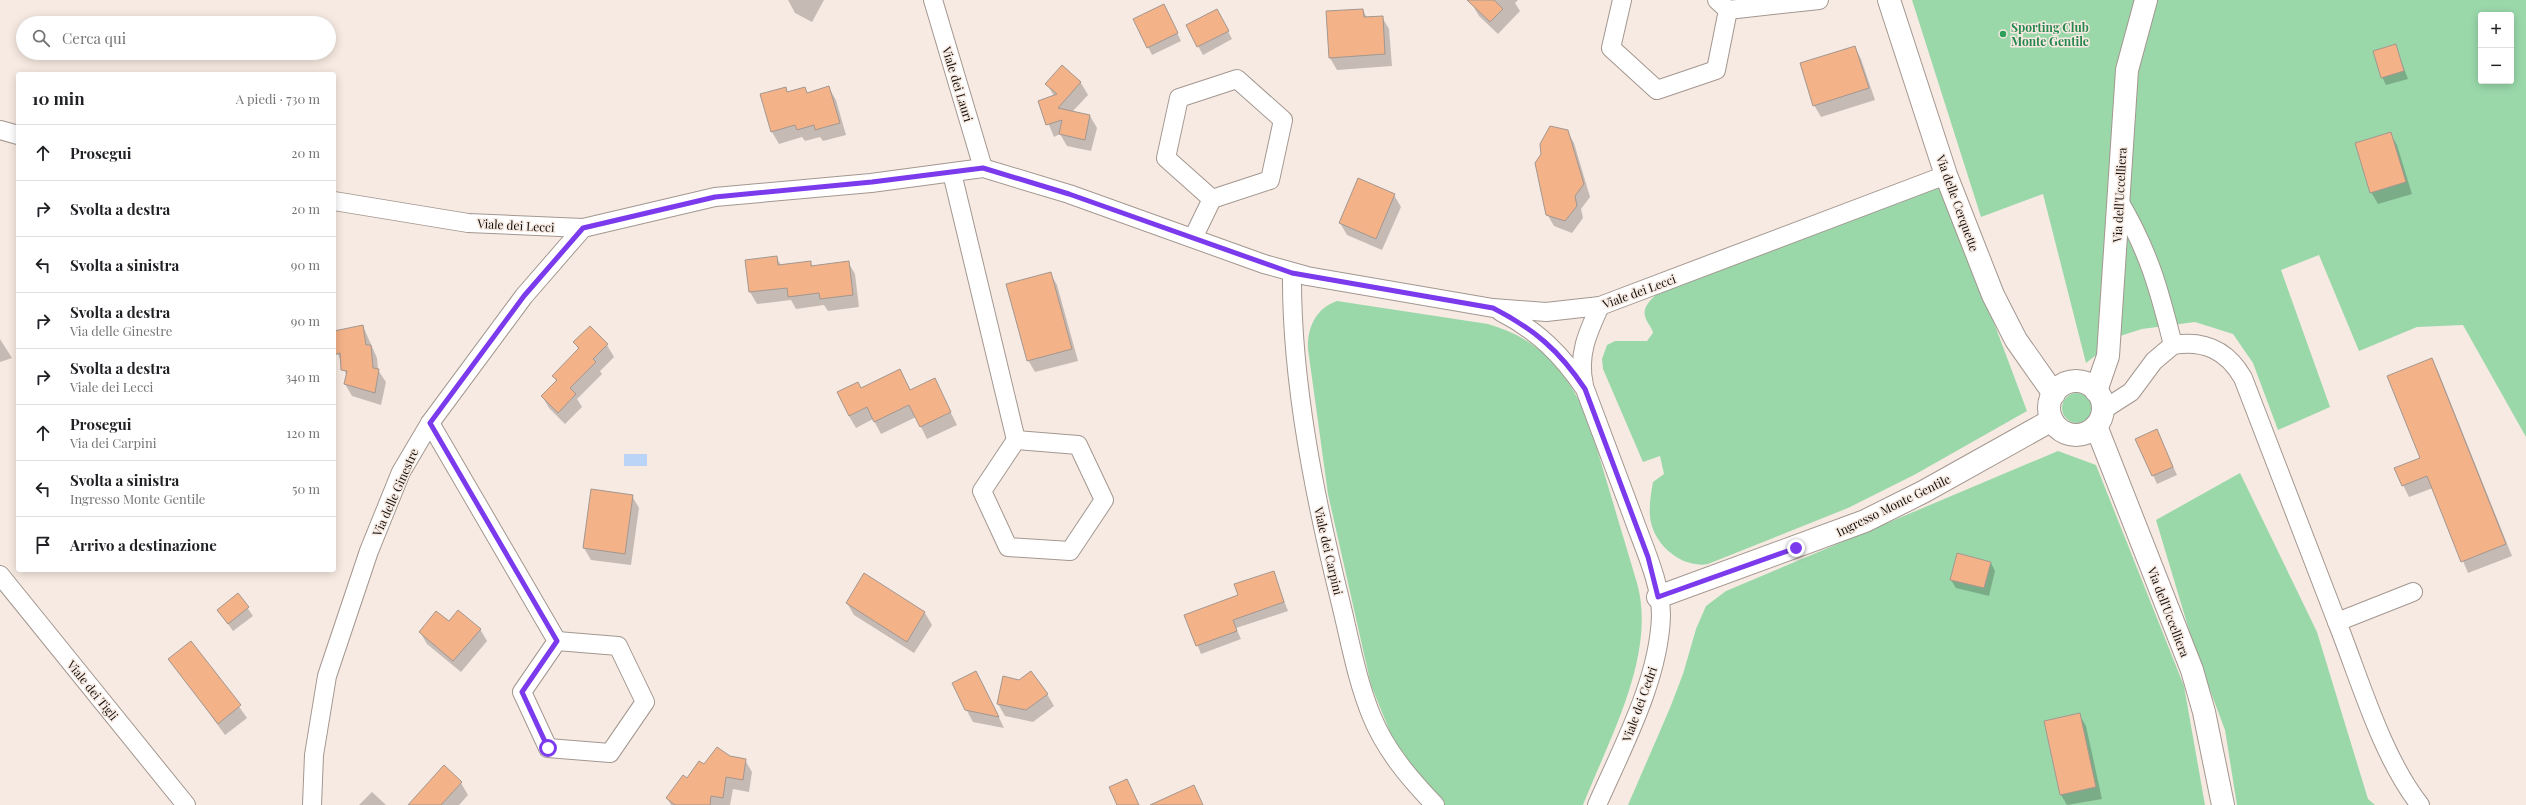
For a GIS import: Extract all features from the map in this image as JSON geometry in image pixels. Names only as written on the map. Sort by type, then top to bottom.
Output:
[{"type":"street","name":"Viale dei Lauri","points":[[933,0],[983,168]]},
{"type":"street","points":[[1622,0],[1611,48],[1657,90],[1716,70],[1723,5],[1819,0]]},
{"type":"street","name":"Via delle Cerquette","points":[[1889,0],[1946,175],[2004,319],[2054,394]]},
{"type":"street","name":"Via dell'Uccelliera","points":[[2146,0],[2127,70],[2108,356],[2098,409],[2192,670],[2206,719],[2223,805]]},
{"type":"street","points":[[1193,238],[1212,199],[1270,180],[1283,120],[1237,79],[1179,98],[1169,143],[1166,158],[1212,199]]},
{"type":"street","points":[[0,130],[16,134]]},
{"type":"street","name":"Viale dei Lecci","points":[[336,201],[468,223],[583,228],[715,197],[952,173],[983,168],[1069,194],[1292,273],[1493,308],[1546,312],[1600,306],[1946,175]]},
{"type":"street","points":[[952,173],[1016,440],[982,491],[1008,547],[1070,552],[1104,500],[1098,486],[1078,445],[1016,440]]},
{"type":"street","points":[[2119,201],[2142,242],[2154,271],[2173,345]]},
{"type":"street","name":"Via delle Ginestre","points":[[312,805],[314,755],[321,700],[335,650],[369,551],[394,487],[408,459],[430,423],[524,296],[583,228]]},
{"type":"street","name":"Viale dei Carpini","points":[[1292,273],[1293,331],[1319,510],[1358,676],[1372,717],[1382,737],[1404,771],[1435,805]]},
{"type":"street","points":[[1585,389],[1581,370],[1582,354],[1586,338],[1600,306]]},
{"type":"street","points":[[1493,308],[1512,318],[1546,341],[1573,372],[1585,389]]},
{"type":"street","points":[[2098,409],[2082,382],[2066,383],[2054,394],[2050,402],[2052,420],[2060,430],[2072,435],[2081,435],[2098,409],[2131,392],[2154,361],[2173,345],[2194,343],[2208,346],[2226,355],[2239,371],[2390,757],[2406,787],[2420,805]]},
{"type":"street","name":"Viale dei Cedri","points":[[1585,389],[1648,557],[1658,597],[1660,630],[1653,664],[1632,726],[1597,805]]},
{"type":"street","name":"Ingresso Monte Gentile","points":[[1658,597],[1796,548],[1865,521],[1922,492],[2052,420]]},
{"type":"street","points":[[430,423],[557,641]]},
{"type":"street","name":"Viale dei Tigli","points":[[0,575],[186,805]]},
{"type":"street","points":[[2337,622],[2413,592]]},
{"type":"street","points":[[557,641],[618,646],[645,702],[610,753],[548,748],[522,692],[557,641]]},
{"type":"green space","points":[[1912,0],[2526,0],[2526,437],[2463,325],[2417,327],[2359,351],[2319,255],[2281,270],[2330,407],[2278,430],[2253,363],[2233,334],[2195,322],[2142,329],[2120,336],[2086,363],[2043,194],[1981,217]]},
{"type":"green space","points":[[1942,184],[2027,411],[1914,475],[1848,508],[1708,564],[1698,565],[1688,563],[1670,552],[1662,545],[1656,536],[1650,516],[1653,482],[1664,474],[1660,456],[1643,462],[1603,369],[1602,359],[1607,345],[1615,341],[1647,341],[1653,333],[1646,318],[1645,308],[1662,290]]},
{"type":"green space","points":[[1337,301],[1488,324],[1506,330],[1537,348],[1549,359],[1560,371],[1580,401],[1588,419],[1637,583],[1641,610],[1641,638],[1636,667],[1617,724],[1583,805],[1445,805],[1404,755],[1392,737],[1371,685],[1328,494],[1308,349],[1309,334],[1314,320],[1323,308]]},
{"type":"green space","points":[[2077,393],[2087,398],[2092,408],[2087,418],[2077,423],[2067,418],[2062,408],[2067,398]]},
{"type":"green space","points":[[2058,451],[2096,465],[2184,686],[2205,805],[1628,805],[1670,708],[1683,674],[1696,629],[1706,606],[1726,591]],"holes":[[[1957,553],[1991,562],[1984,588],[1950,580]],[[2080,713],[2060,795],[2044,721]]]},
{"type":"green space","points":[[2240,473],[2317,632],[2368,799],[2375,805],[2237,805],[2225,730],[2195,650],[2156,520]]},
{"type":"water","points":[[624,454],[647,454],[647,466],[624,466]]},
{"type":"building","points":[[1467,0],[1494,0],[1503,9],[1490,22]]},
{"type":"building","points":[[1164,4],[1178,33],[1147,48],[1133,19]]},
{"type":"building","points":[[1217,9],[1229,31],[1197,47],[1186,25]]},
{"type":"building","points":[[1363,9],[1364,17],[1383,16],[1385,54],[1329,58],[1326,11]]},
{"type":"building","points":[[2396,44],[2404,71],[2381,78],[2373,51]]},
{"type":"building","points":[[1855,46],[1869,88],[1813,106],[1800,63]]},
{"type":"building","points":[[1062,65],[1081,82],[1058,108],[1090,115],[1085,140],[1059,134],[1062,120],[1046,125],[1038,101],[1057,94],[1045,84]]},
{"type":"building","points":[[829,86],[840,123],[815,130],[814,125],[797,130],[795,125],[771,132],[760,94],[786,87],[787,92],[805,87],[807,93]]},
{"type":"building","points":[[1550,126],[1568,130],[1584,184],[1575,196],[1577,206],[1565,221],[1546,215],[1535,163],[1541,154],[1540,144]]},
{"type":"building","points":[[2391,132],[2406,182],[2370,193],[2355,143]]},
{"type":"building","points":[[1358,178],[1395,194],[1376,239],[1339,223]]},
{"type":"building","points":[[777,256],[778,265],[811,261],[811,266],[849,261],[853,295],[820,299],[819,293],[788,297],[787,288],[749,292],[745,260]]},
{"type":"building","points":[[1051,272],[1072,349],[1027,361],[1006,284]]},
{"type":"building","points":[[363,325],[366,345],[371,345],[373,368],[379,369],[375,393],[344,384],[347,371],[341,370],[340,353],[336,354],[336,331]]},
{"type":"building","points":[[590,326],[608,344],[593,359],[596,362],[570,388],[576,394],[558,413],[541,396],[557,380],[552,376],[579,348],[573,342]]},
{"type":"building","points":[[2432,358],[2506,544],[2461,562],[2427,476],[2402,486],[2394,468],[2420,458],[2387,376]]},
{"type":"building","points":[[900,369],[910,390],[935,378],[951,412],[920,427],[909,405],[874,422],[867,407],[849,416],[837,392],[858,382],[861,388]]},
{"type":"building","points":[[2157,429],[2173,467],[2152,476],[2135,439]]},
{"type":"building","points":[[591,489],[633,495],[625,554],[583,548]]},
{"type":"building","points":[[1957,553],[1991,562],[1984,588],[1950,580]]},
{"type":"building","points":[[1274,571],[1284,602],[1233,620],[1237,631],[1196,646],[1184,615],[1238,595],[1234,584]]},
{"type":"building","points":[[864,573],[925,612],[907,642],[846,603]]},
{"type":"building","points":[[238,593],[249,607],[228,624],[217,610]]},
{"type":"building","points":[[458,610],[481,629],[453,661],[419,632],[436,611],[449,621]]},
{"type":"building","points":[[191,641],[241,705],[218,724],[168,659]]},
{"type":"building","points":[[976,671],[999,717],[965,710],[952,683]]},
{"type":"building","points":[[1031,671],[1048,694],[1026,710],[997,704],[1003,676],[1019,680]]},
{"type":"building","points":[[2080,713],[2096,787],[2060,795],[2044,721]]},
{"type":"building","points":[[717,747],[730,756],[746,759],[743,780],[726,777],[723,798],[711,796],[710,805],[675,805],[666,798],[683,775],[687,778],[699,761],[704,764]]},
{"type":"building","points":[[444,765],[462,782],[441,805],[408,805]]},
{"type":"building","points":[[1127,779],[1139,805],[1117,805],[1109,787]]},
{"type":"building","points":[[1194,785],[1203,805],[1150,805]]},
{"type":"place","name":"Sporting Club Monte Gentile","points":[[2003,34]]},
{"type":"route","points":[[548,748],[522,692],[557,641],[430,423],[524,296],[556,256],[583,228],[715,197],[872,182],[983,168],[1069,194],[1292,273],[1493,308],[1529,328],[1546,341],[1560,356],[1585,389],[1648,557],[1658,597],[1796,548]]}]
